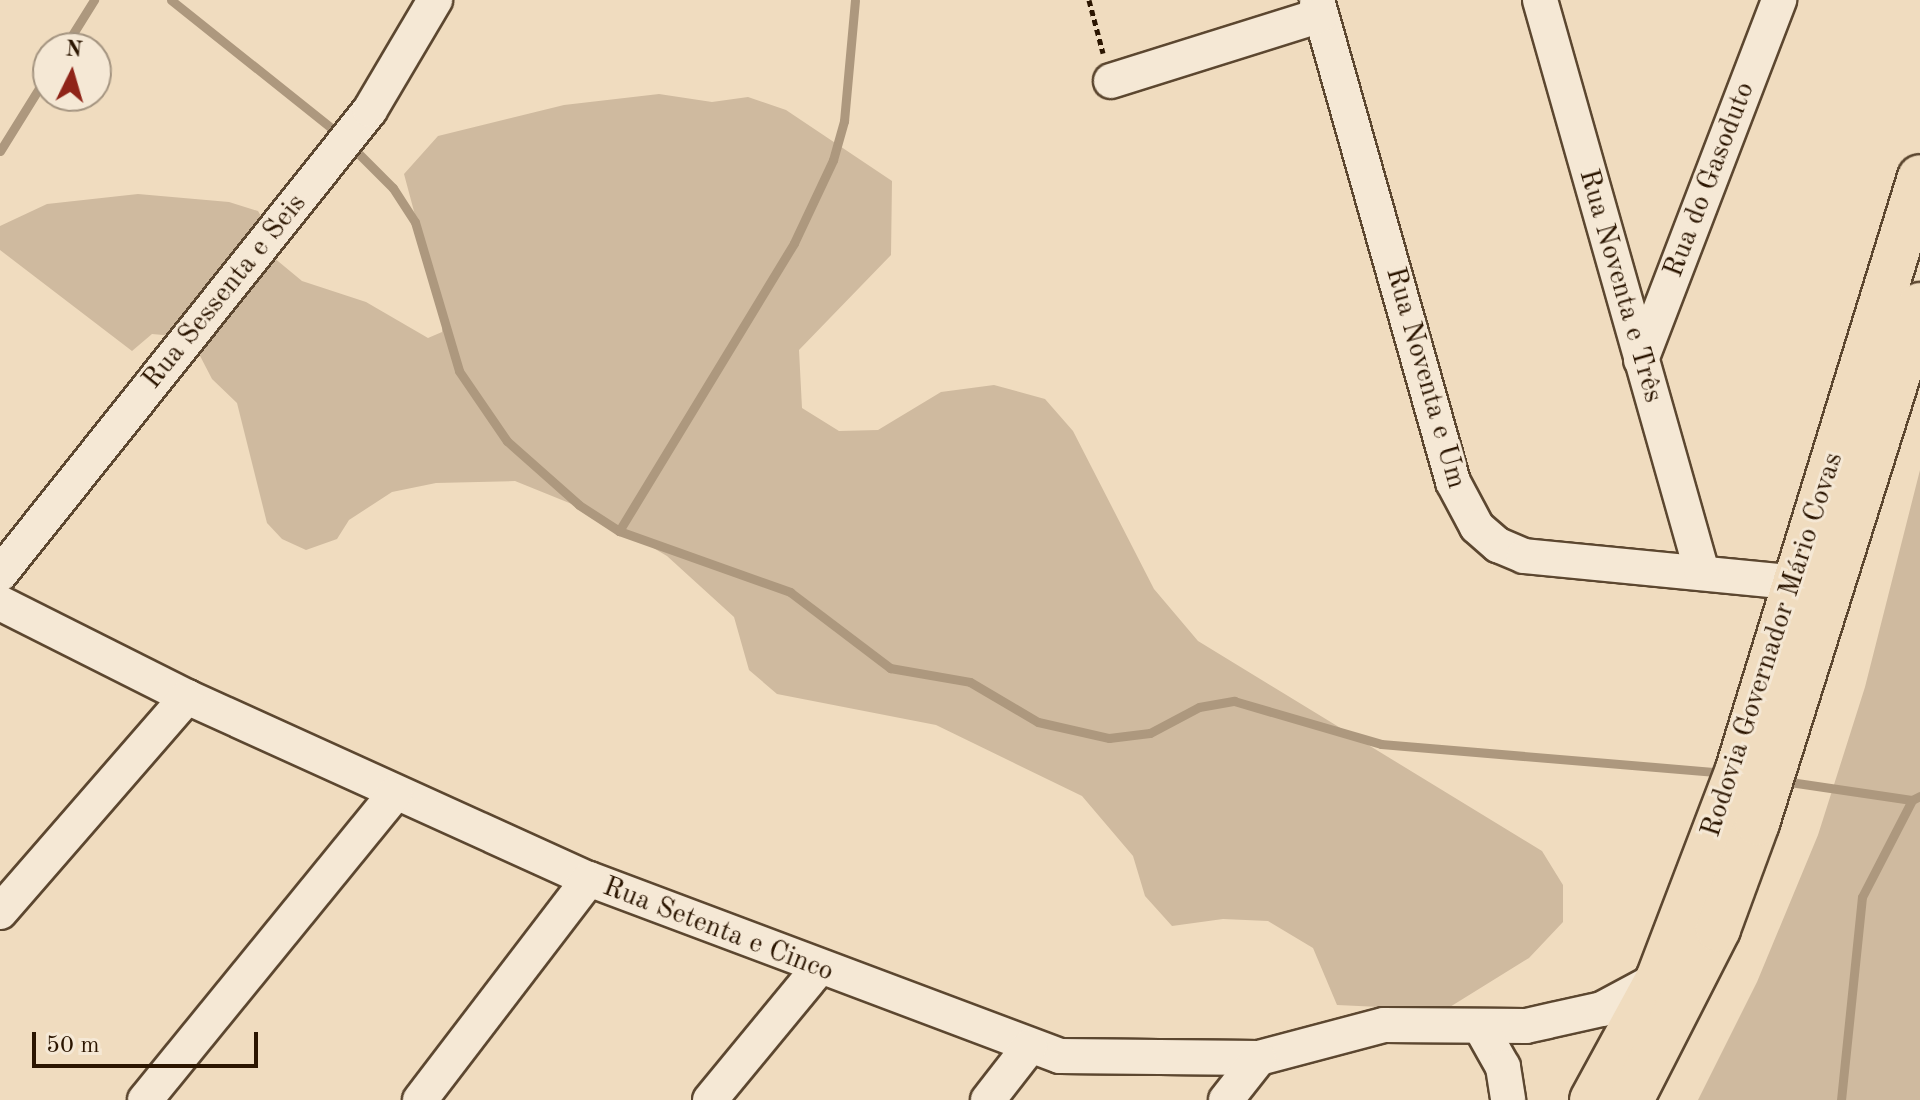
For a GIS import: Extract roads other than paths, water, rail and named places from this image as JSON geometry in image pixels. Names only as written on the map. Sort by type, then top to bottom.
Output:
[{"type":"highway","name":"Rodovia Governador Mário Covas","points":[[1592,1100],[1658,979],[1738,769],[1920,177]]},
{"type":"highway","name":"Rodovia Governador Mário Covas","points":[[1631,1100],[1674,1021],[1718,929],[1757,823],[1920,305]]},
{"type":"highway","points":[[1660,1100],[1674,1021]]},
{"type":"street","name":"Rua Sessenta e Seis","points":[[0,574],[370,110],[435,0]]},
{"type":"street","name":"Rua Noventa e Três","points":[[1540,0],[1702,572]]},
{"type":"street","name":"Rua do Gasoduto","points":[[1641,360],[1779,0]]},
{"type":"street","points":[[1111,81],[1319,7]]},
{"type":"street","name":"Rua Noventa e Um","points":[[1319,7],[1462,506],[1498,545],[1524,556],[1797,583]]},
{"type":"street","name":"Rua Setenta e Cinco","points":[[0,603],[187,697],[589,879],[818,969],[1030,1046],[1092,1059],[1259,1058],[1384,1025],[1481,1028],[1564,1020],[1602,1009],[1658,979]]},
{"type":"street","points":[[0,912],[187,697]]},
{"type":"street","points":[[145,1100],[395,793]]},
{"type":"street","points":[[420,1100],[589,879]]},
{"type":"street","points":[[710,1100],[818,969]]},
{"type":"street","points":[[1481,1028],[1503,1067],[1508,1100]]},
{"type":"street","points":[[988,1100],[1030,1046]]},
{"type":"street","points":[[1226,1100],[1259,1058]]},
{"type":"waterway","points":[[74,32],[94,0]]},
{"type":"waterway","points":[[171,0],[340,135]]},
{"type":"waterway","points":[[619,531],[794,243],[833,160],[844,121],[855,0]]},
{"type":"waterway","points":[[0,151],[32,100]]},
{"type":"waterway","points":[[351,146],[393,188],[415,222],[459,371],[507,441],[579,505],[619,531],[790,592],[890,668],[970,682],[1038,722],[1109,738],[1150,733],[1199,707],[1234,701],[1381,744],[1725,773]]},
{"type":"waterway","points":[[1783,781],[1912,800],[1920,796]]},
{"type":"waterway","points":[[1841,1100],[1862,897],[1912,800]]}]
